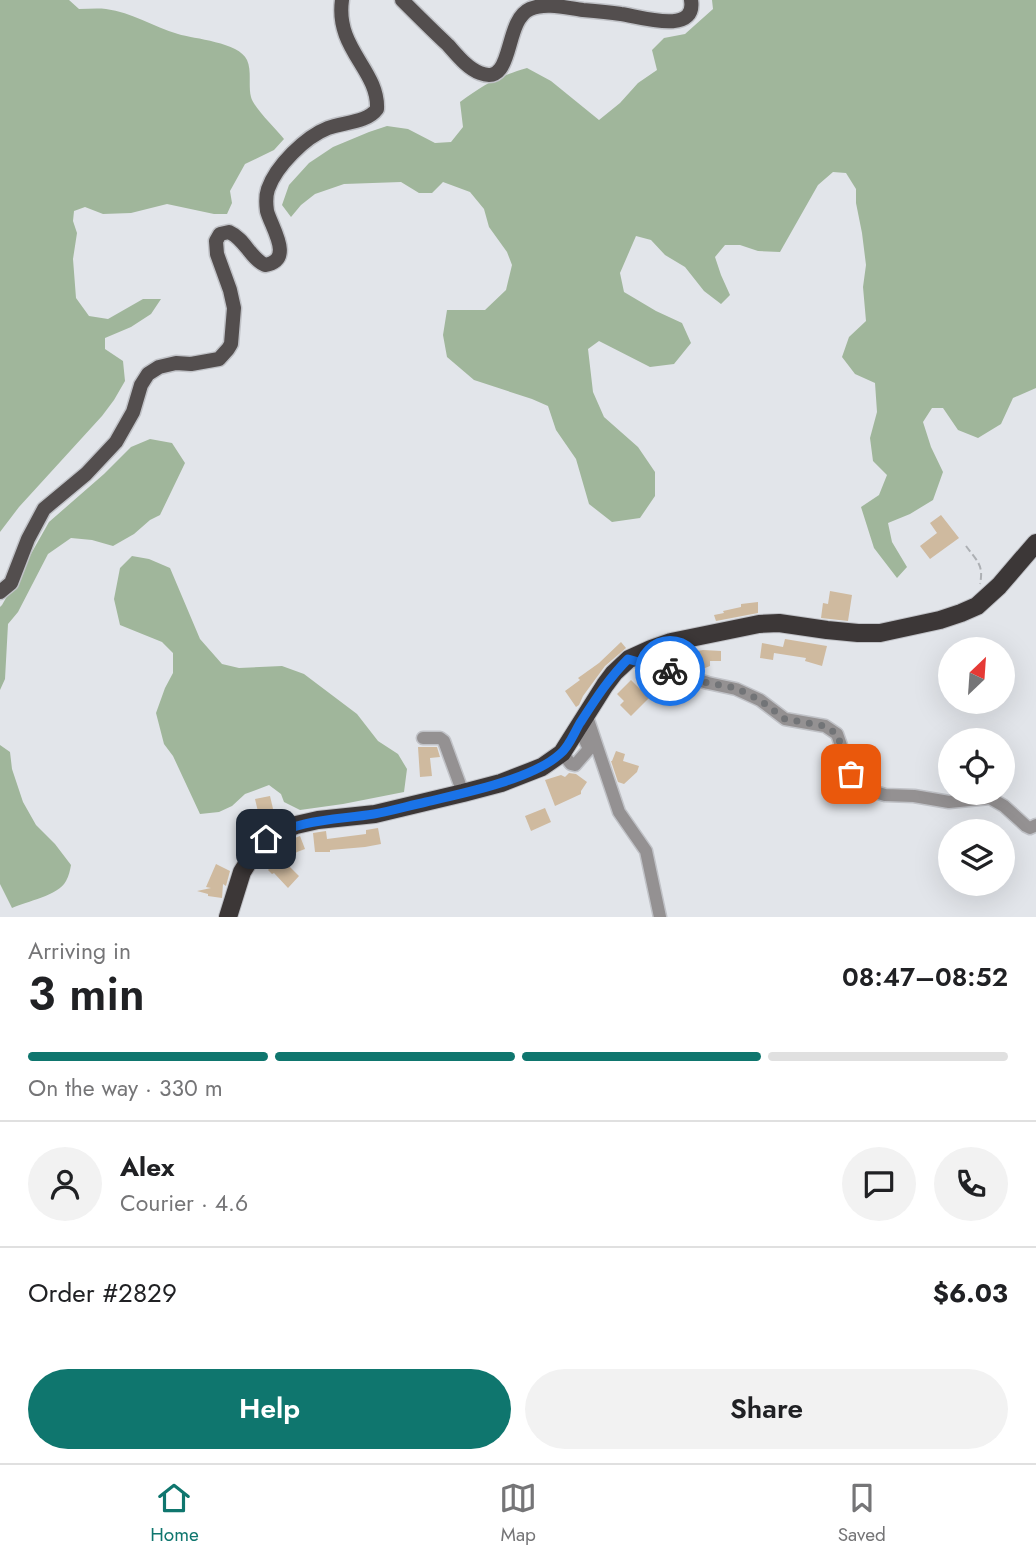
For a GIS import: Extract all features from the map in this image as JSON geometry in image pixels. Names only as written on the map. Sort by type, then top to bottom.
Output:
[{"type":"highway","points":[[228,917],[242,872],[266,839],[296,825],[375,814],[501,783],[542,767],[562,753],[614,673],[628,659],[671,642],[759,624],[779,622],[859,634],[880,633],[940,620],[977,606],[999,586],[1036,542]]},
{"type":"main road","points":[[0,592],[10,583],[44,509],[86,474],[116,442],[133,411],[141,385],[148,374],[159,367],[176,363],[191,365],[219,359],[228,349],[231,344],[234,308],[217,254],[217,237],[229,232],[236,235],[259,262],[265,265],[276,261],[280,256],[280,245],[267,212],[266,201],[267,190],[278,172],[291,154],[318,134],[326,129],[370,116],[377,109],[376,92],[344,34],[342,0]]},
{"type":"main road","points":[[402,0],[465,63],[481,74],[498,72],[504,65],[516,22],[530,9],[552,6],[676,22],[688,14],[692,6],[691,0]]},
{"type":"street","points":[[628,659],[708,683],[736,688],[760,700],[785,719],[832,729],[837,734],[851,774],[856,781],[875,792],[949,802],[990,798],[1004,806],[1026,826],[1030,828],[1036,825]]},
{"type":"street","points":[[582,720],[619,812],[646,851],[660,917]]},
{"type":"street","points":[[423,738],[440,738],[444,741],[463,793]]},
{"type":"path","points":[[966,546],[981,566],[978,588]]},
{"type":"green space","points":[[0,0],[69,0],[79,9],[116,11],[178,34],[235,49],[247,60],[253,101],[284,139],[274,150],[245,164],[230,191],[232,203],[227,214],[214,214],[167,204],[131,213],[103,214],[85,207],[74,211],[73,221],[77,233],[73,259],[76,298],[89,316],[108,319],[143,299],[161,299],[151,314],[131,327],[105,338],[105,349],[123,361],[125,381],[102,416],[19,507],[0,532]]},
{"type":"green space","points":[[712,0],[1036,0],[1036,388],[1013,398],[1001,424],[978,438],[958,430],[943,408],[932,408],[923,422],[943,472],[933,500],[888,523],[892,542],[907,567],[897,578],[874,548],[861,507],[879,495],[887,475],[873,461],[870,438],[877,412],[875,383],[855,374],[842,357],[849,337],[866,321],[863,287],[866,265],[862,233],[856,189],[846,173],[833,172],[818,185],[780,252],[725,245],[715,257],[730,295],[721,304],[704,291],[685,267],[665,255],[651,240],[636,236],[620,273],[624,292],[682,323],[691,343],[674,364],[650,367],[599,341],[588,349],[593,392],[604,417],[638,447],[655,472],[655,496],[640,518],[612,522],[589,504],[576,459],[556,430],[548,406],[474,380],[447,357],[443,335],[447,310],[485,310],[506,290],[512,265],[507,252],[489,227],[484,209],[470,192],[443,182],[432,193],[419,193],[401,182],[344,184],[315,194],[291,217],[282,205],[289,185],[309,163],[333,147],[369,132],[387,126],[408,129],[435,143],[451,142],[463,127],[460,102],[492,82],[527,68],[551,81],[599,120],[620,103],[638,83],[657,70],[652,50],[664,38],[685,34],[713,9]]},
{"type":"green space","points":[[150,439],[172,443],[185,463],[160,515],[113,546],[71,538],[48,554],[18,612],[8,624],[5,679],[0,690],[0,607],[49,522],[131,447]]},
{"type":"green space","points":[[132,556],[149,559],[170,568],[200,639],[222,664],[239,668],[282,666],[304,674],[357,714],[378,741],[398,754],[407,769],[404,792],[300,810],[284,802],[281,794],[269,785],[245,794],[232,806],[219,812],[200,814],[173,756],[164,744],[156,713],[173,673],[173,653],[162,642],[120,625],[114,599],[120,568]]},
{"type":"green space","points":[[0,745],[10,752],[12,769],[23,802],[36,825],[71,865],[66,881],[56,891],[12,908],[0,884]]},
{"type":"building","points":[[941,515],[959,538],[930,559],[920,546],[937,533],[930,523]]},
{"type":"building","points":[[830,591],[852,595],[848,621],[821,618],[823,603],[828,604]]},
{"type":"building","points":[[758,602],[758,613],[716,621],[714,615],[741,607],[741,604]]},
{"type":"building","points":[[785,639],[827,646],[822,666],[805,661],[806,658],[774,653],[773,660],[760,658],[762,643],[783,647]]},
{"type":"building","points":[[621,642],[626,648],[605,666],[576,707],[565,691]]},
{"type":"building","points":[[703,650],[721,651],[721,661],[710,661],[710,666],[700,671],[675,664],[674,657]]},
{"type":"building","points":[[631,680],[649,698],[631,716],[620,705],[624,701],[617,694]]},
{"type":"building","points":[[418,747],[437,747],[440,757],[430,758],[432,776],[420,777]]},
{"type":"building","points":[[616,751],[625,754],[623,761],[639,766],[637,772],[624,784],[618,782],[611,761]]},
{"type":"building","points":[[569,773],[576,774],[587,782],[581,794],[555,806],[545,780],[561,775],[565,777]]},
{"type":"building","points":[[270,796],[274,813],[259,816],[255,799]]},
{"type":"building","points":[[545,808],[551,822],[531,831],[525,816]]},
{"type":"building","points":[[378,828],[381,844],[315,852],[313,833],[326,831],[327,839],[366,834],[366,830]]},
{"type":"building","points":[[300,836],[305,849],[285,862],[299,876],[288,888],[268,870],[287,851],[282,846]]},
{"type":"building","points":[[216,864],[230,871],[226,886],[223,884],[222,898],[197,891],[211,888],[206,887]]},
{"type":"way so far","points":[[670,671],[708,683],[736,688],[760,700],[785,719],[832,729],[837,734],[851,774]]},
{"type":"route","points":[[266,839],[296,825],[375,814],[501,783],[542,767],[562,753],[605,685],[628,659],[670,671]]}]
